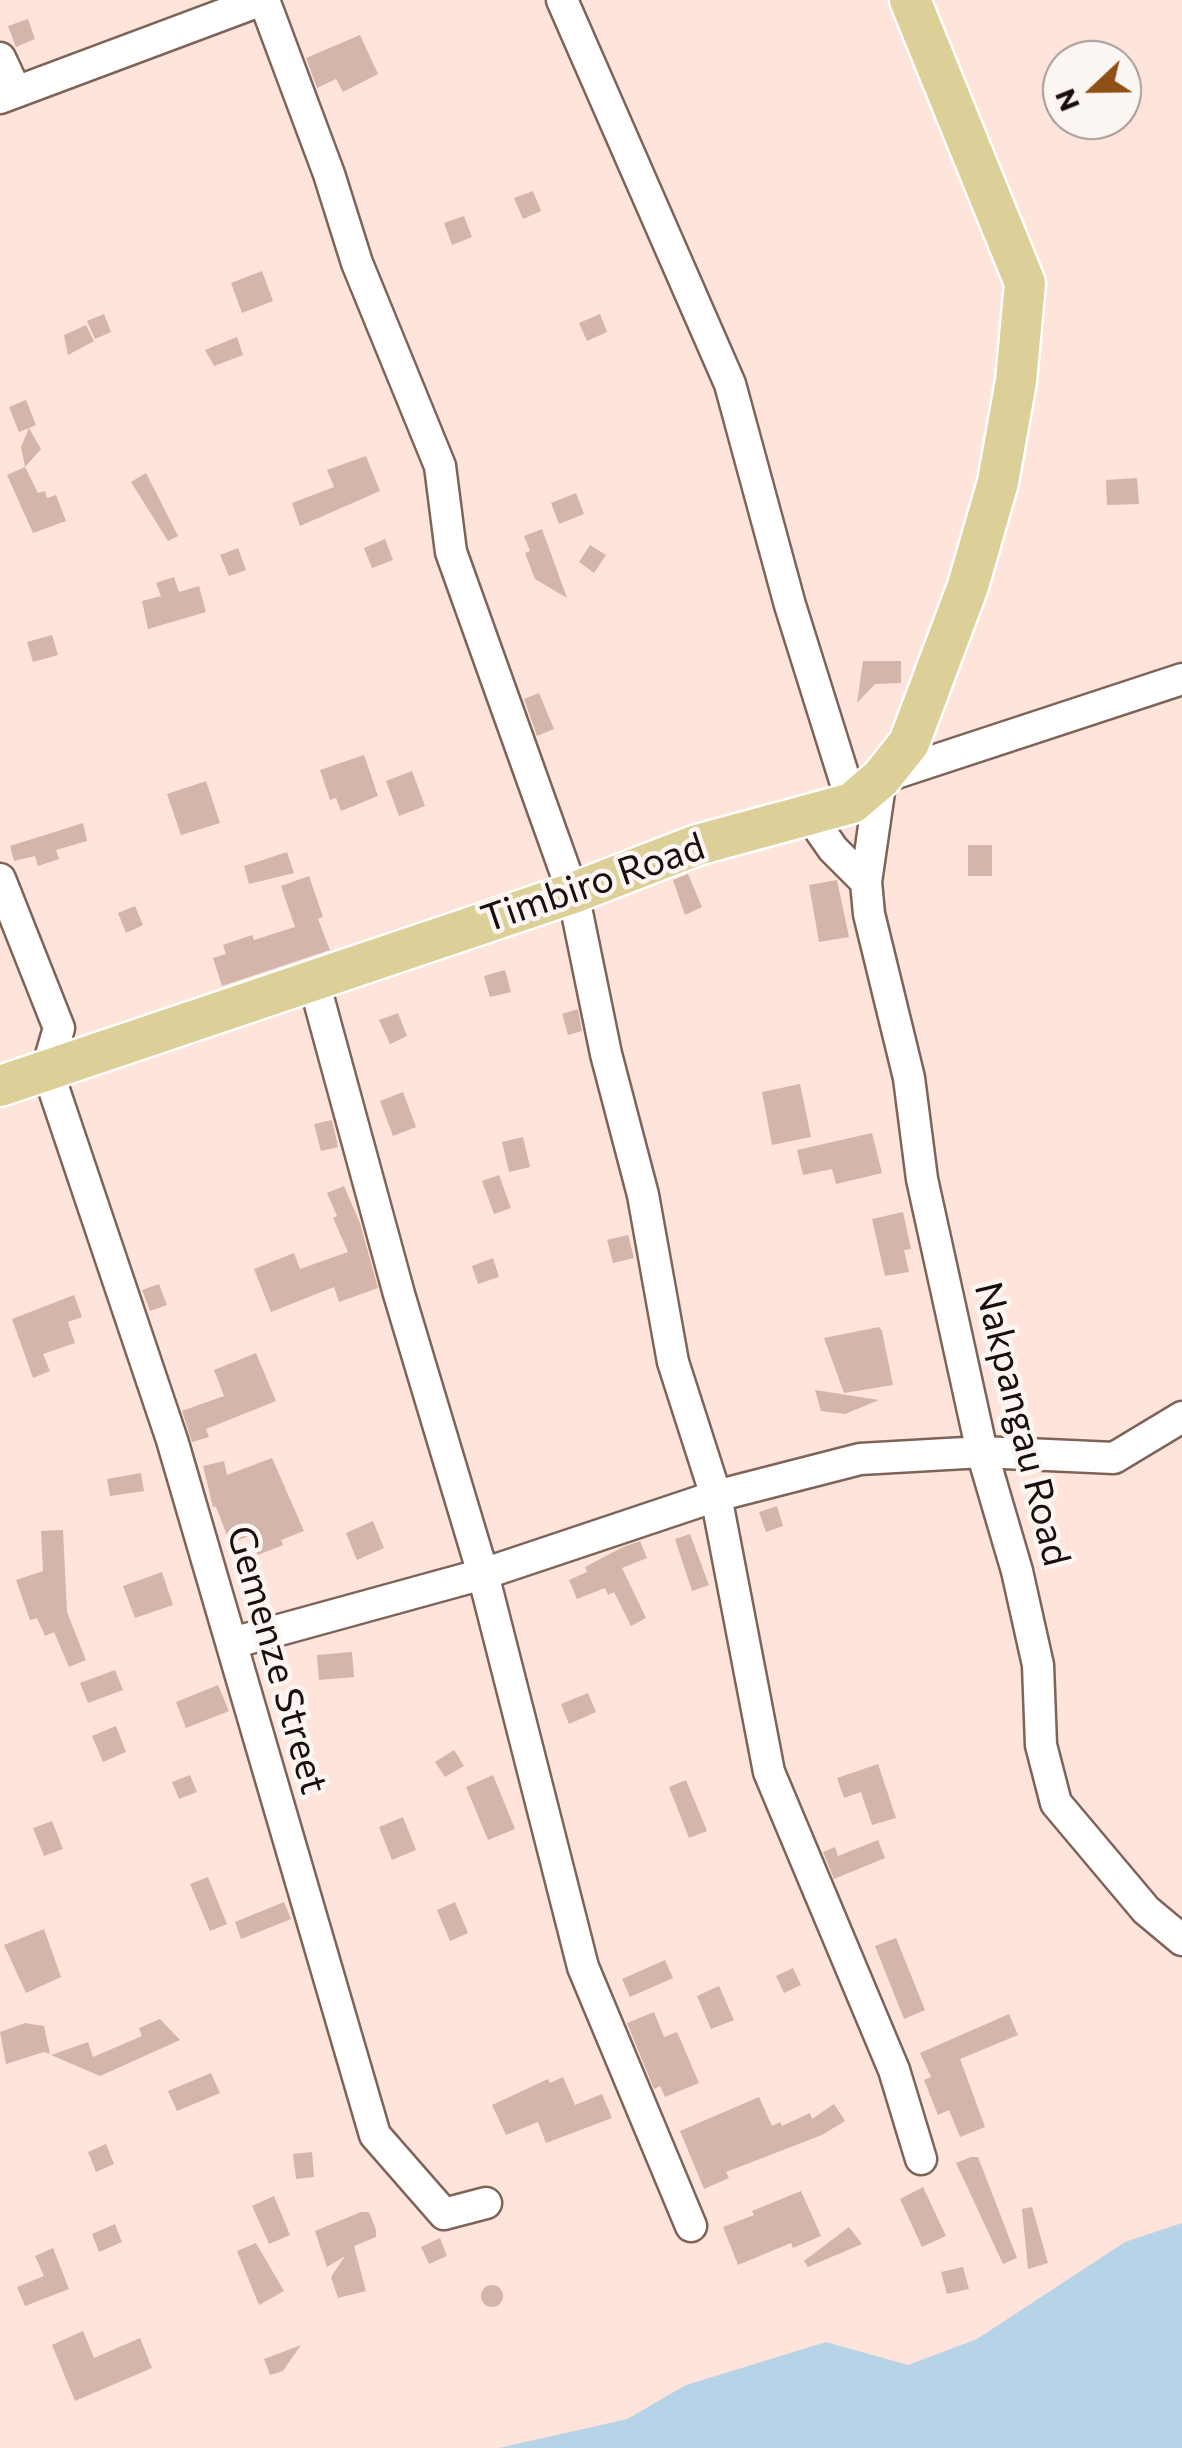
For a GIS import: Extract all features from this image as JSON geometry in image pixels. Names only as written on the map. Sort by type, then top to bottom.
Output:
[{"type":"main road","points":[[866,791],[909,743],[968,586],[993,499],[1016,381],[1025,283],[910,0]]},
{"type":"main road","name":"Timbiro Road","points":[[0,1086],[314,982],[697,846],[810,816],[866,791]]},
{"type":"street","points":[[0,58],[8,95],[263,0],[329,174],[357,263],[440,466],[451,552],[573,892],[606,1054],[642,1196],[674,1362],[716,1496],[769,1772],[894,2070],[921,2159]]},
{"type":"street","points":[[562,0],[730,384],[790,605],[866,791]]},
{"type":"street","name":"Timbiro Road","points":[[866,791],[1182,679]]},
{"type":"street","name":"Nakpangau Road","points":[[866,791],[869,914],[909,1078],[922,1178],[982,1452],[1017,1570],[1034,1646],[1041,1745],[1056,1803],[1146,1910],[1182,1940]]},
{"type":"street","points":[[810,816],[833,850],[866,882]]},
{"type":"street","points":[[0,879],[59,1028],[47,1069]]},
{"type":"street","points":[[314,982],[399,1294],[483,1574],[583,1967],[690,2226]]},
{"type":"street","name":"Gemenze Street","points":[[47,1069],[172,1440],[375,2135],[444,2214],[486,2204]]},
{"type":"street","points":[[232,1642],[483,1574],[716,1496],[860,1460],[982,1452],[1114,1458],[1182,1417]]},
{"type":"water","points":[[1182,2223],[1182,2448],[499,2448],[627,2419],[686,2385],[826,2342],[908,2365],[977,2339],[1125,2242]]},
{"type":"building","points":[[28,19],[35,39],[16,47],[8,26]]},
{"type":"building","points":[[360,35],[378,74],[343,92],[336,79],[317,88],[306,58]]},
{"type":"building","points":[[533,191],[541,211],[523,219],[514,198]]},
{"type":"building","points":[[464,216],[472,237],[452,245],[444,223]]},
{"type":"building","points":[[262,271],[273,301],[242,313],[231,283]]},
{"type":"building","points":[[104,314],[111,332],[95,339],[87,321]]},
{"type":"building","points":[[600,314],[607,332],[587,341],[579,323]]},
{"type":"building","points":[[86,325],[94,341],[68,355],[64,335]]},
{"type":"building","points":[[237,337],[243,355],[214,366],[205,350]]},
{"type":"building","points":[[26,400],[36,425],[19,432],[9,407]]},
{"type":"building","points":[[29,428],[41,449],[25,467],[21,447]]},
{"type":"building","points":[[366,456],[380,491],[300,526],[292,503],[334,487],[327,470]]},
{"type":"building","points":[[25,467],[38,493],[45,491],[47,498],[56,495],[66,521],[33,533],[7,475]]},
{"type":"building","points":[[146,473],[178,536],[168,541],[131,482]]},
{"type":"building","points":[[1137,478],[1139,504],[1107,505],[1106,480]]},
{"type":"building","points":[[576,493],[584,514],[559,524],[551,503]]},
{"type":"building","points":[[542,529],[567,598],[535,579],[525,553],[530,551],[524,536]]},
{"type":"building","points":[[385,539],[393,560],[372,568],[364,548]]},
{"type":"building","points":[[590,545],[606,555],[594,573],[579,562]]},
{"type":"building","points":[[238,548],[246,570],[229,576],[220,555]]},
{"type":"building","points":[[174,577],[179,592],[199,586],[206,612],[148,629],[142,601],[161,596],[156,583]]},
{"type":"building","points":[[52,635],[58,655],[33,662],[27,642]]},
{"type":"building","points":[[863,661],[901,661],[901,683],[875,684],[857,703]]},
{"type":"building","points":[[539,693],[554,729],[537,736],[524,699]]},
{"type":"building","points":[[364,755],[378,796],[341,811],[336,798],[330,800],[320,770]]},
{"type":"building","points":[[412,771],[425,806],[399,816],[386,781]]},
{"type":"building","points":[[206,781],[220,823],[181,835],[167,794]]},
{"type":"building","points":[[83,823],[87,841],[56,850],[59,859],[38,866],[35,856],[14,861],[10,846]]},
{"type":"building","points":[[968,845],[992,845],[992,876],[968,876]]},
{"type":"building","points":[[287,852],[294,873],[249,884],[244,866]]},
{"type":"building","points":[[688,874],[702,907],[685,915],[673,880]]},
{"type":"building","points":[[309,876],[323,917],[318,919],[330,950],[222,986],[213,958],[226,954],[223,945],[295,927],[281,886]]},
{"type":"building","points":[[837,880],[849,937],[819,942],[809,885]]},
{"type":"building","points":[[135,906],[143,925],[126,933],[118,913]]},
{"type":"building","points":[[505,970],[511,992],[490,997],[484,976]]},
{"type":"building","points":[[578,1009],[582,1031],[568,1035],[562,1014]]},
{"type":"building","points":[[398,1013],[407,1036],[390,1044],[379,1020]]},
{"type":"building","points":[[800,1084],[811,1137],[772,1145],[762,1092]]},
{"type":"building","points":[[403,1092],[416,1127],[393,1136],[380,1101]]},
{"type":"building","points":[[332,1120],[338,1147],[321,1151],[314,1124]]},
{"type":"building","points":[[872,1133],[882,1173],[836,1184],[832,1169],[803,1175],[797,1150]]},
{"type":"building","points":[[523,1137],[530,1167],[509,1172],[502,1142]]},
{"type":"building","points":[[499,1175],[511,1208],[494,1214],[482,1181]]},
{"type":"building","points":[[344,1186],[360,1223],[378,1288],[339,1302],[334,1287],[271,1312],[254,1269],[294,1253],[300,1269],[348,1252],[327,1193]]},
{"type":"building","points":[[903,1212],[911,1249],[904,1250],[909,1272],[885,1276],[872,1219]]},
{"type":"building","points":[[628,1235],[634,1258],[613,1263],[607,1240]]},
{"type":"building","points":[[493,1258],[499,1277],[478,1284],[472,1266]]},
{"type":"building","points":[[159,1284],[167,1305],[150,1311],[142,1290]]},
{"type":"building","points":[[74,1295],[82,1317],[68,1322],[75,1343],[43,1354],[50,1371],[33,1378],[12,1319]]},
{"type":"building","points":[[879,1327],[893,1385],[844,1393],[824,1338]]},
{"type":"building","points":[[256,1353],[276,1401],[206,1429],[209,1437],[192,1442],[182,1411],[224,1396],[214,1370]]},
{"type":"building","points":[[815,1390],[879,1400],[845,1414],[821,1411]]},
{"type":"building","points":[[272,1458],[304,1531],[258,1555],[249,1536],[230,1543],[213,1507],[203,1466],[224,1461],[227,1475]]},
{"type":"building","points":[[141,1473],[144,1491],[110,1496],[107,1479]]},
{"type":"building","points":[[777,1506],[783,1526],[766,1532],[759,1512]]},
{"type":"building","points":[[373,1521],[384,1548],[357,1560],[346,1533]]},
{"type":"building","points":[[63,1530],[67,1612],[86,1660],[69,1667],[54,1632],[45,1636],[37,1618],[30,1620],[16,1580],[43,1571],[41,1531]]},
{"type":"building","points":[[690,1534],[709,1585],[692,1591],[675,1539]]},
{"type":"building","points":[[640,1541],[647,1558],[622,1568],[646,1618],[631,1626],[614,1592],[608,1595],[605,1588],[577,1599],[569,1580],[587,1572],[585,1567]]},
{"type":"building","points":[[162,1572],[173,1605],[135,1618],[123,1586]]},
{"type":"building","points":[[352,1652],[354,1677],[319,1680],[317,1655]]},
{"type":"building","points":[[115,1670],[123,1690],[88,1703],[80,1683]]},
{"type":"building","points":[[218,1685],[229,1711],[186,1728],[176,1702]]},
{"type":"building","points":[[588,1693],[596,1712],[569,1724],[561,1704]]},
{"type":"building","points":[[116,1726],[126,1752],[103,1762],[92,1736]]},
{"type":"building","points":[[454,1750],[464,1766],[445,1777],[435,1762]]},
{"type":"building","points":[[878,1764],[896,1818],[872,1825],[861,1792],[844,1798],[837,1778]]},
{"type":"building","points":[[190,1775],[197,1792],[179,1799],[172,1782]]},
{"type":"building","points":[[493,1775],[515,1829],[488,1840],[466,1787]]},
{"type":"building","points":[[686,1780],[707,1831],[689,1838],[669,1787]]},
{"type":"building","points":[[403,1817],[416,1850],[392,1860],[379,1827]]},
{"type":"building","points":[[52,1821],[63,1849],[44,1856],[33,1828]]},
{"type":"building","points":[[878,1840],[885,1858],[834,1879],[823,1852],[835,1847],[838,1856]]},
{"type":"building","points":[[208,1877],[227,1924],[210,1931],[190,1884]]},
{"type":"building","points":[[284,1902],[291,1919],[241,1939],[235,1922]]},
{"type":"building","points":[[455,1902],[468,1933],[450,1941],[437,1910]]},
{"type":"building","points":[[44,1929],[61,1977],[26,1993],[4,1945]]},
{"type":"building","points":[[896,1938],[925,2010],[904,2019],[875,1946]]},
{"type":"building","points":[[665,1960],[673,1978],[630,1997],[622,1979]]},
{"type":"building","points":[[793,1968],[801,1985],[784,1993],[776,1976]]},
{"type":"building","points":[[719,1986],[734,2020],[711,2029],[697,1996]]},
{"type":"building","points":[[654,2012],[664,2037],[677,2032],[699,2083],[665,2097],[660,2086],[654,2089],[627,2023]]},
{"type":"building","points":[[1009,2014],[1018,2035],[960,2059],[985,2127],[960,2137],[949,2110],[938,2115],[924,2080],[931,2077],[920,2053]]},
{"type":"building","points":[[160,2019],[180,2040],[100,2076],[51,2055],[88,2042],[93,2057],[142,2036],[139,2028]]},
{"type":"building","points":[[25,2023],[44,2026],[50,2054],[44,2052],[6,2064],[0,2032]]},
{"type":"building","points":[[211,2073],[220,2093],[177,2111],[168,2091]]},
{"type":"building","points":[[563,2077],[575,2105],[602,2094],[612,2118],[546,2143],[538,2122],[506,2135],[492,2105],[548,2079],[550,2083]]},
{"type":"building","points":[[759,2097],[772,2126],[780,2122],[782,2126],[810,2113],[812,2119],[834,2104],[845,2121],[822,2135],[726,2172],[729,2178],[704,2189],[680,2131]]},
{"type":"building","points":[[106,2144],[114,2164],[96,2172],[88,2152]]},
{"type":"building","points":[[312,2152],[314,2177],[296,2179],[293,2154]]},
{"type":"building","points":[[978,2157],[1017,2258],[1003,2264],[956,2163]]},
{"type":"building","points":[[923,2187],[946,2236],[922,2247],[900,2199]]},
{"type":"building","points":[[801,2191],[821,2236],[793,2248],[791,2243],[738,2265],[723,2227]]},
{"type":"building","points":[[274,2196],[290,2235],[269,2244],[252,2206]]},
{"type":"building","points":[[1032,2207],[1048,2263],[1028,2269],[1022,2209]]},
{"type":"building","points":[[369,2212],[376,2230],[376,2237],[354,2246],[366,2291],[338,2298],[331,2277],[345,2256],[327,2267],[315,2231]]},
{"type":"building","points":[[115,2224],[122,2242],[99,2252],[92,2234]]},
{"type":"building","points":[[849,2227],[862,2244],[808,2267],[804,2261]]},
{"type":"building","points":[[440,2238],[447,2256],[429,2264],[421,2247]]},
{"type":"building","points":[[256,2243],[284,2291],[259,2305],[237,2251]]},
{"type":"building","points":[[53,2248],[69,2289],[25,2306],[17,2287],[44,2276],[35,2256]]},
{"type":"building","points":[[963,2267],[969,2289],[947,2294],[941,2272]]},
{"type":"building","points":[[492,2285],[503,2296],[492,2307],[481,2296]]},
{"type":"building","points":[[83,2331],[94,2358],[140,2338],[152,2368],[75,2401],[52,2345]]},
{"type":"building","points":[[301,2345],[283,2371],[270,2375],[264,2359]]}]
